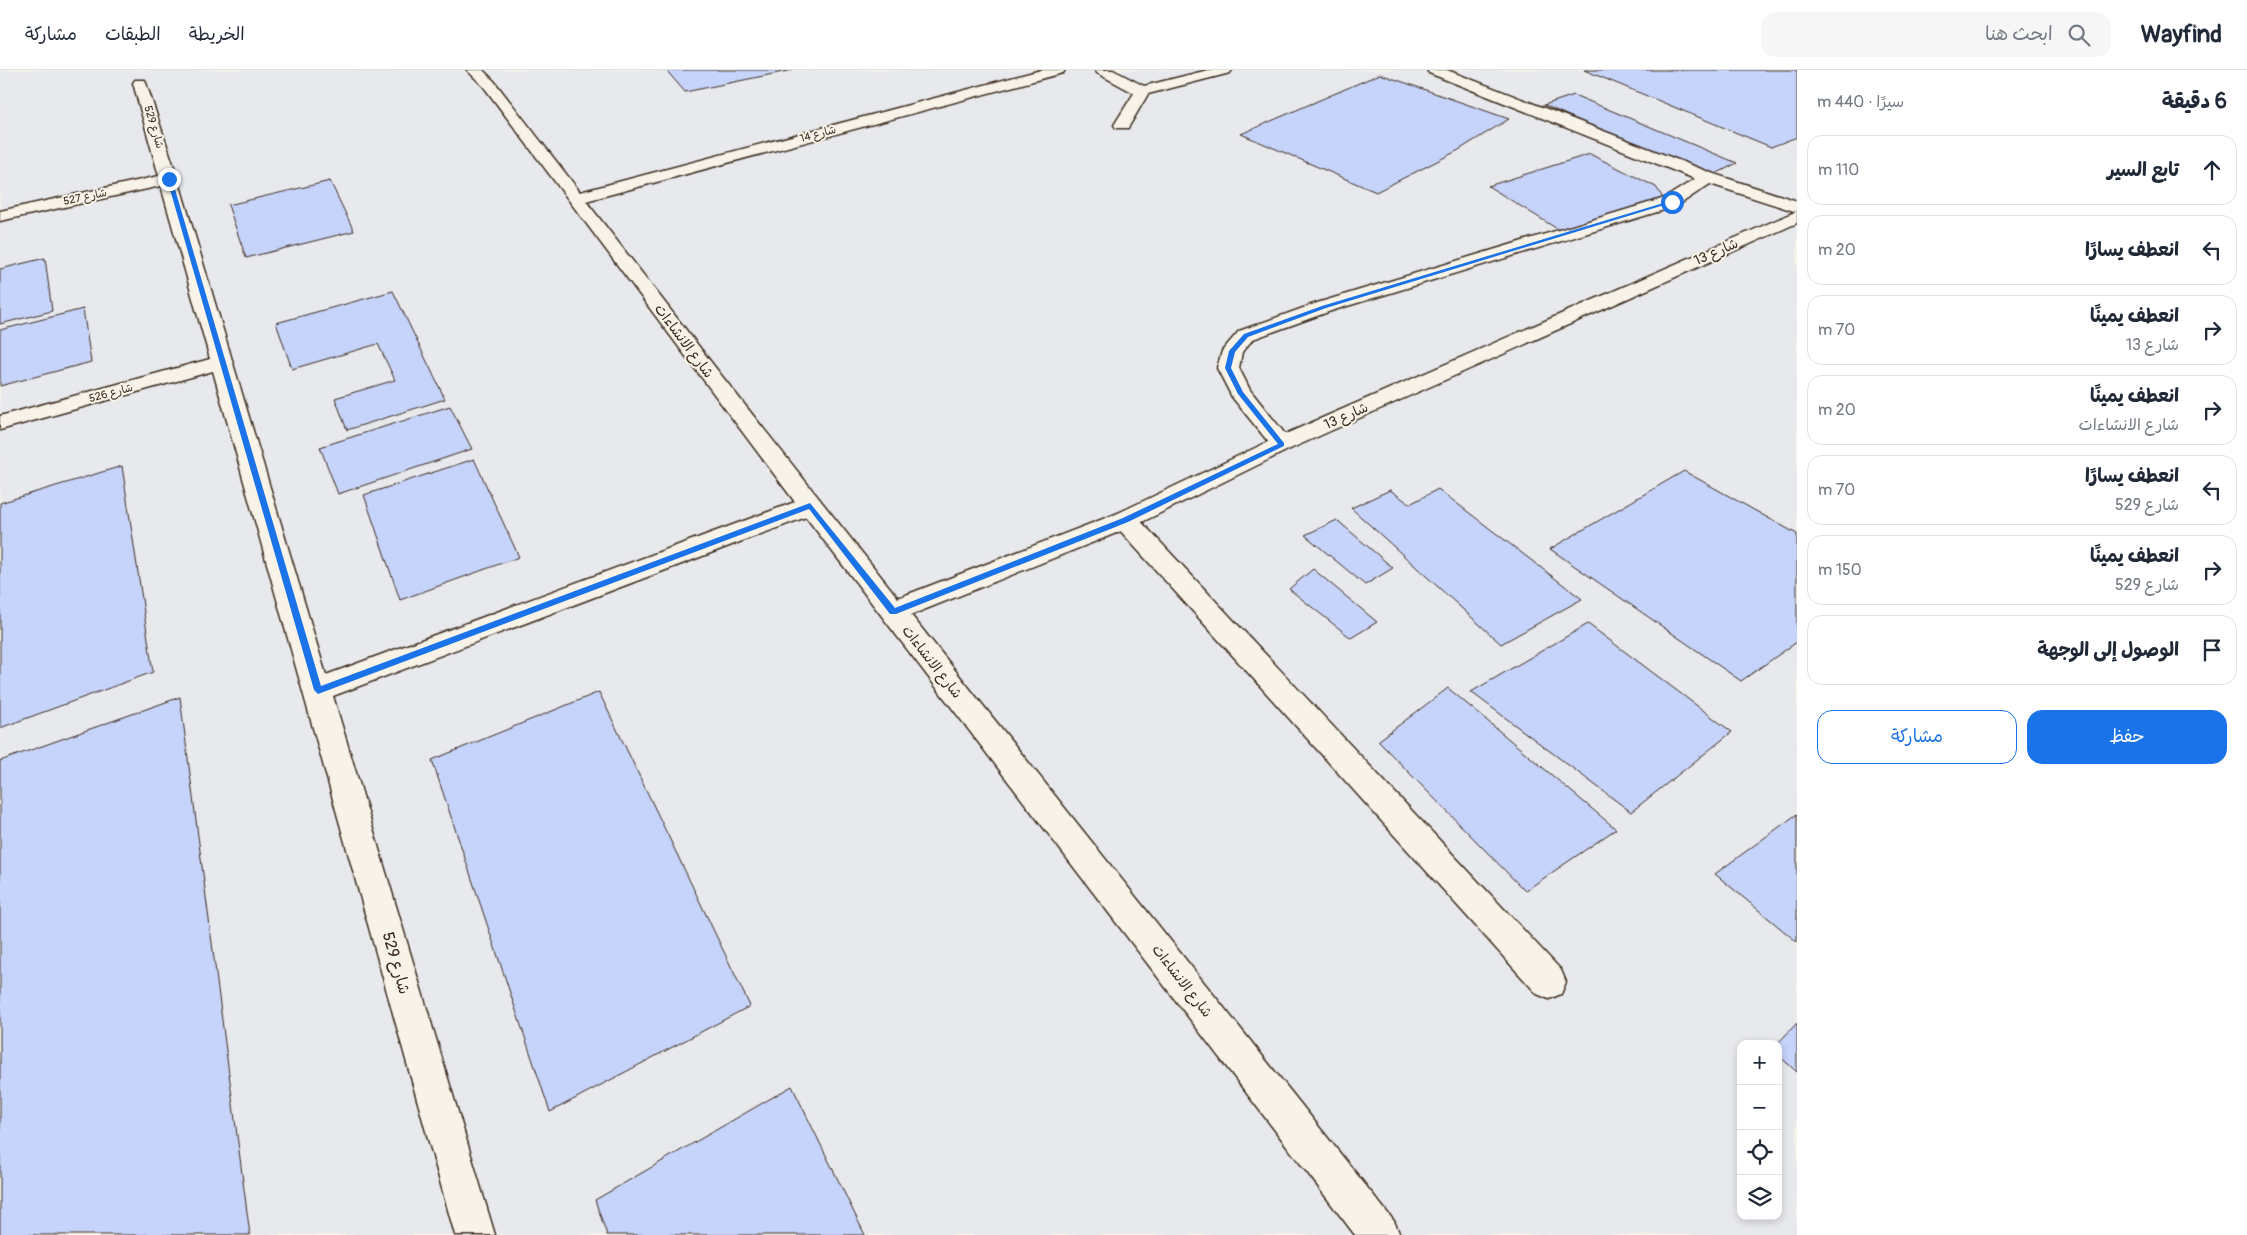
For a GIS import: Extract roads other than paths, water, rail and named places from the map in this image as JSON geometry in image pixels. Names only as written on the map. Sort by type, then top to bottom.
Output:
[{"type":"street","name":"شارع الانشاءات","points":[[474,70],[488,77],[713,380],[810,506],[1380,1235]]},
{"type":"street","name":"شارع 14","points":[[577,198],[1058,70]]},
{"type":"street","points":[[1102,70],[1142,91],[1225,70]]},
{"type":"street","points":[[1434,70],[1708,178],[1797,207]]},
{"type":"street","name":"شارع 529","points":[[140,83],[475,1235]]},
{"type":"street","points":[[1122,125],[1142,91]]},
{"type":"street","points":[[1282,444],[1240,392],[1228,368],[1232,351],[1246,335],[1324,307],[1672,202],[1708,178]]},
{"type":"street","name":"شارع 527","points":[[0,216],[169,179]]},
{"type":"street","name":"شارع 13","points":[[893,612],[1125,520],[1282,444],[1797,216]]},
{"type":"street","name":"شارع 526","points":[[0,423],[222,362]]},
{"type":"street","points":[[318,690],[810,506]]},
{"type":"street","points":[[1125,520],[1549,982]]}]
